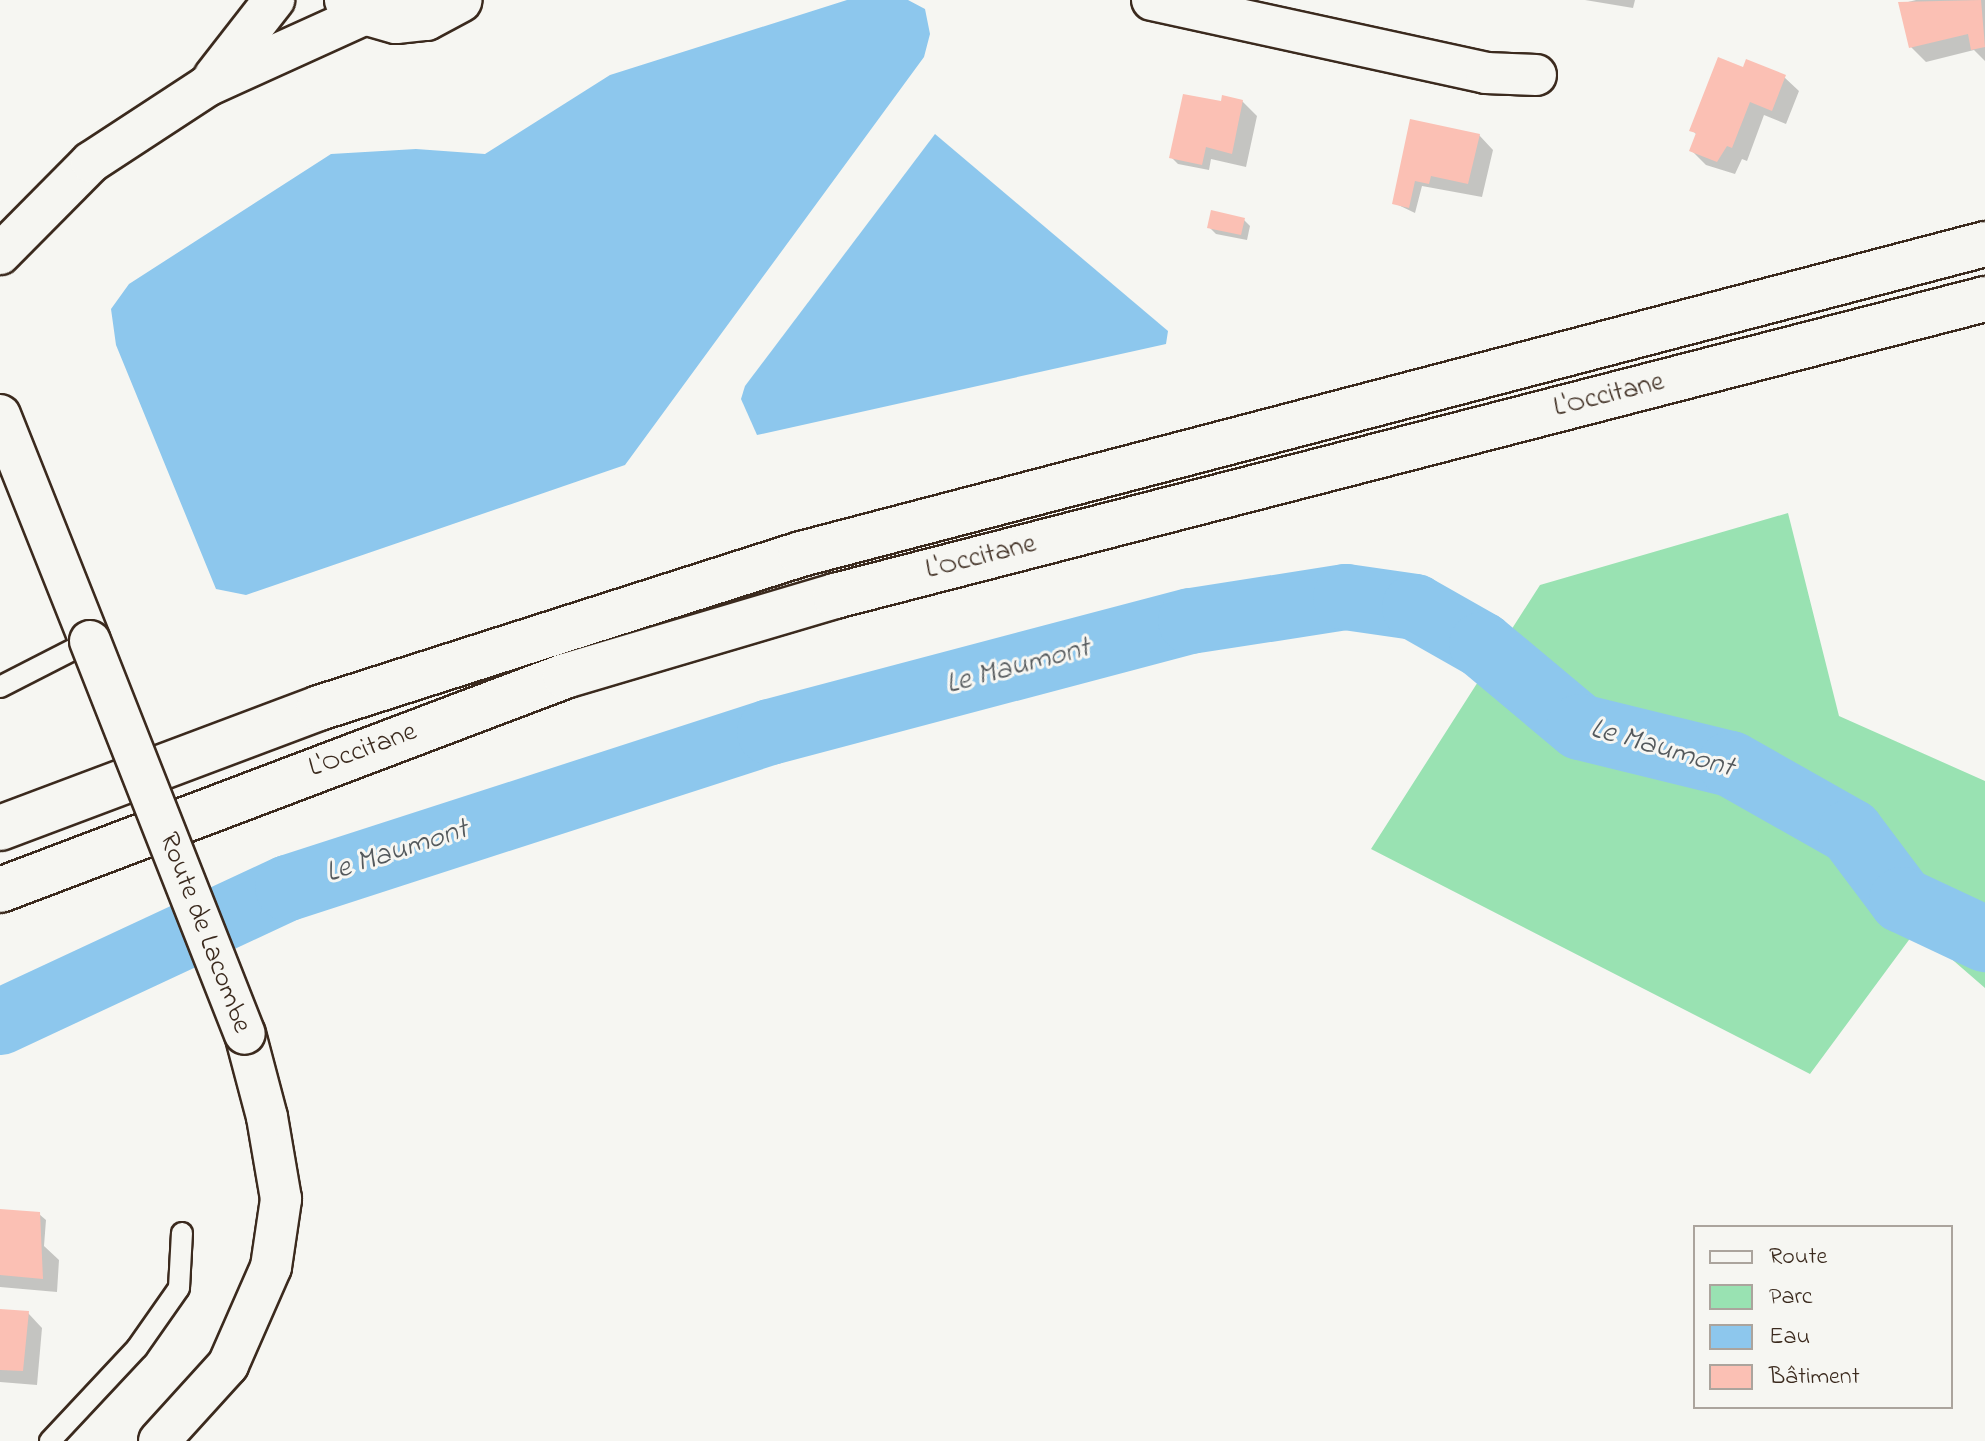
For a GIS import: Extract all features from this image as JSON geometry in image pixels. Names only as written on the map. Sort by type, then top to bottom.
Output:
[{"type":"main road","points":[[357,7],[396,21],[426,18],[460,0]]},
{"type":"main road","name":"L'Occitane","points":[[0,828],[319,708],[801,554],[1985,244]]},
{"type":"main road","name":"L'Occitane","points":[[0,890],[114,843],[595,667],[835,596],[1985,299]]},
{"type":"street","points":[[207,86],[274,0]]},
{"type":"street","points":[[1152,0],[1486,73],[1536,75]]},
{"type":"street","points":[[0,254],[91,162],[207,86],[357,7]]},
{"type":"street","name":"Route de Lacombe","points":[[0,415],[245,1034],[267,1117],[281,1199],[271,1267],[228,1365],[159,1441]]},
{"type":"lane","points":[[0,687],[90,641]]},
{"type":"lane","points":[[50,1441],[137,1348],[179,1288],[182,1233]]},
{"type":"green space","points":[[1788,513],[1839,716],[1985,781],[1985,988],[1917,929],[1810,1074],[1371,849],[1540,585]]},
{"type":"water","points":[[847,0],[908,0],[925,9],[930,34],[924,57],[625,465],[246,595],[216,589],[116,345],[111,309],[129,284],[331,154],[416,149],[485,154],[610,75]]},
{"type":"water","points":[[935,134],[1168,331],[1166,344],[757,435],[741,399],[745,386]]},
{"type":"building","points":[[1981,0],[1985,47],[1971,50],[1968,34],[1909,48],[1898,2]]},
{"type":"building","points":[[1718,57],[1743,67],[1746,59],[1786,75],[1772,111],[1750,102],[1732,148],[1727,146],[1717,162],[1689,151],[1696,133],[1689,131]]},
{"type":"building","points":[[1183,94],[1221,101],[1222,95],[1243,100],[1232,154],[1206,147],[1202,165],[1169,158]]},
{"type":"building","points":[[1410,119],[1480,134],[1468,184],[1431,176],[1429,184],[1415,181],[1409,208],[1392,204]]},
{"type":"building","points":[[1211,210],[1245,218],[1241,235],[1207,228]]},
{"type":"building","points":[[0,1209],[40,1212],[43,1279],[0,1275]]},
{"type":"building","points":[[0,1309],[29,1311],[23,1371],[0,1370]]},
{"type":"waterway","name":"Le Maumont","points":[[0,1022],[288,888],[770,732],[1191,621],[1346,597],[1415,607],[1482,645],[1580,727],[1731,764],[1851,832],[1902,900],[1985,939]]}]
